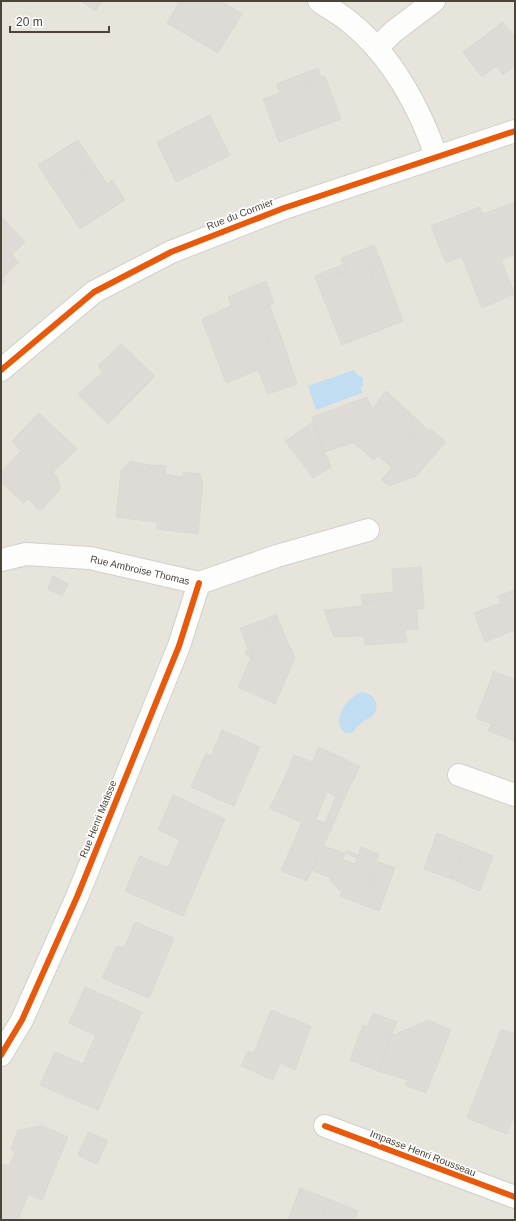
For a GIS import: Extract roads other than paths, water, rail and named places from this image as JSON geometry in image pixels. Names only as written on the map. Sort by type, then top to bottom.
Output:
[{"type":"street","points":[[319,1],[352,24],[377,48],[401,80],[430,139],[436,156]]},
{"type":"street","points":[[377,48],[393,32],[434,1]]},
{"type":"street","name":"Rue du Cormier","points":[[1,370],[94,292],[171,252],[284,208],[436,156],[515,131]]},
{"type":"street","name":"Rue Ambroise Thomas","points":[[1,560],[26,554],[90,558],[199,583],[277,556],[368,530]]},
{"type":"street","name":"Rue Henri Matisse","points":[[1,1055],[22,1020],[77,897],[179,646],[199,583]]},
{"type":"street","points":[[459,775],[515,795]]},
{"type":"street","name":"Impasse Henri Rousseau","points":[[325,1126],[515,1197]]},
{"type":"water","points":[[354,370],[356,374],[363,378],[363,385],[361,388],[362,393],[316,410],[308,386]]},
{"type":"water","points":[[362,692],[373,697],[377,707],[376,711],[370,718],[359,725],[351,733],[345,733],[339,722],[340,716],[351,698]]}]
